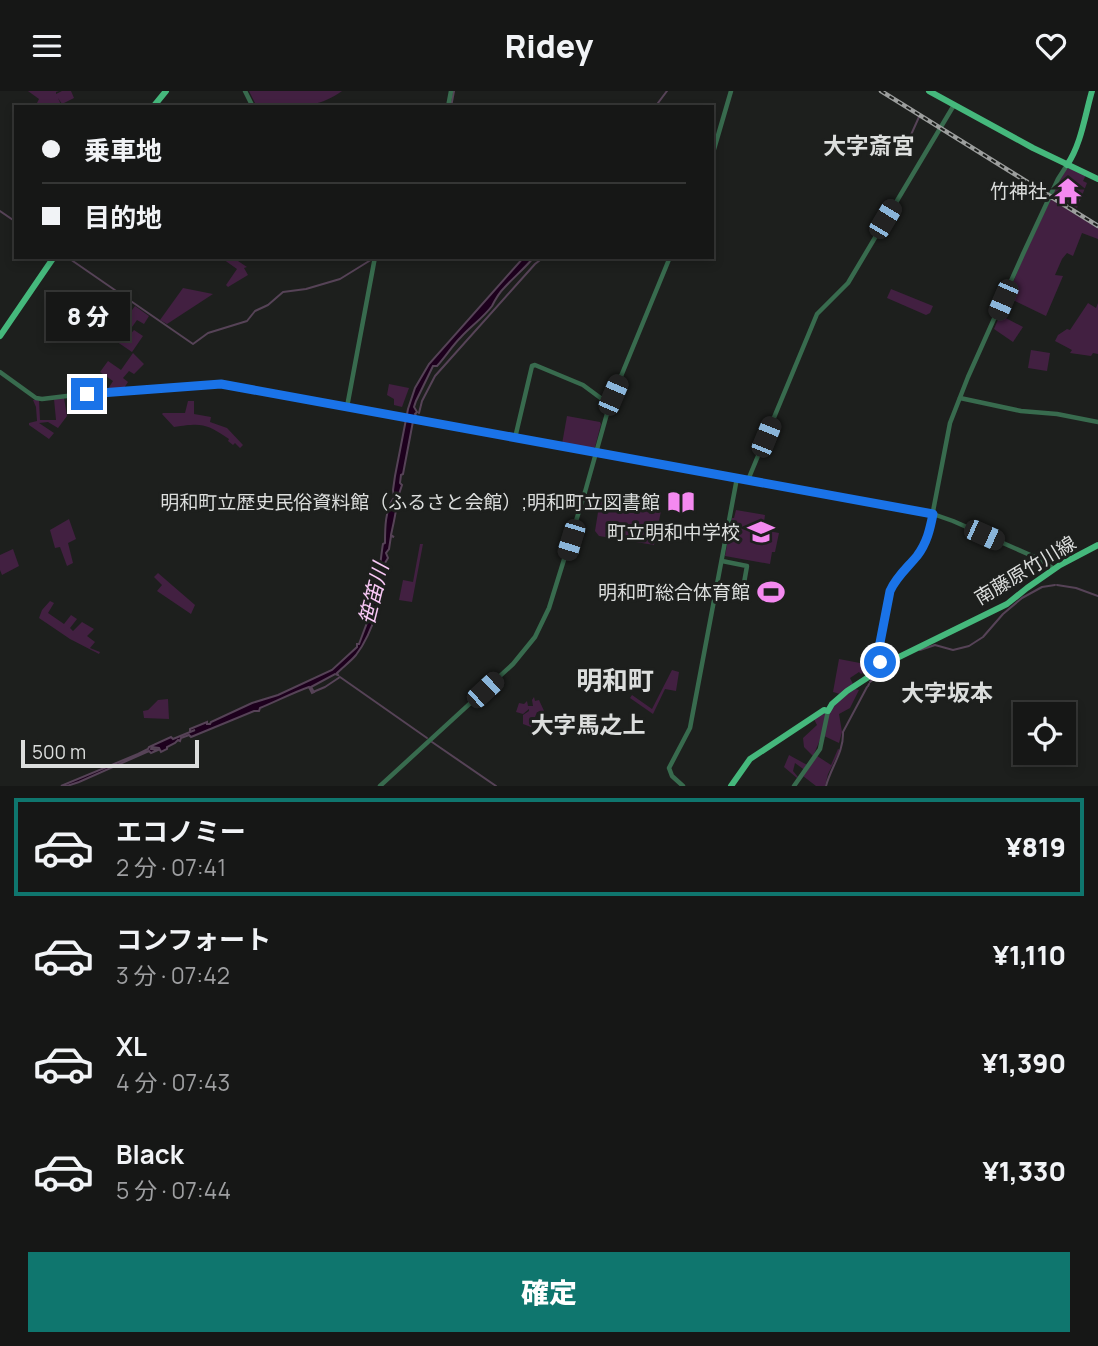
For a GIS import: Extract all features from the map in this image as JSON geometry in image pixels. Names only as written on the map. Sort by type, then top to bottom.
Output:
[{"type":"main road","points":[[155,105],[166,91]]},
{"type":"main road","points":[[929,91],[1033,148],[1098,179]]},
{"type":"main road","points":[[1067,165],[1072,157],[1092,91]]},
{"type":"main road","points":[[0,335],[53,259]]},
{"type":"main road","name":"南藤原竹川線","points":[[731,786],[746,763],[762,750],[824,710],[828,711],[834,701],[883,667],[1008,603],[1054,569],[1098,545]]},
{"type":"street","points":[[714,149],[731,91]]},
{"type":"street","points":[[748,480],[817,314],[848,283],[954,104]]},
{"type":"street","points":[[883,667],[878,653],[890,591],[924,546],[929,534],[949,428],[1023,254],[1059,176],[1067,165]]},
{"type":"street","points":[[348,407],[375,259]]},
{"type":"street","points":[[380,786],[513,664],[540,628],[562,568],[610,405],[669,259]]},
{"type":"street","points":[[515,438],[535,365],[583,385],[610,405]]},
{"type":"street","points":[[0,372],[36,398],[42,399],[108,391],[221,384],[933,514],[1037,558],[1054,569]]},
{"type":"street","points":[[960,398],[1021,411],[1098,422]]},
{"type":"street","points":[[683,786],[672,776],[669,768],[690,731],[737,478]]},
{"type":"street","points":[[722,561],[747,566],[744,583]]},
{"type":"street","points":[[794,786],[820,749],[828,711]]},
{"type":"shaded area","points":[[28,91],[59,91],[56,94],[71,91],[74,98],[62,104],[58,98],[61,105],[36,105],[39,99]]},
{"type":"shaded area","points":[[249,91],[342,91],[322,102],[306,105],[256,105]]},
{"type":"shaded area","points":[[1065,169],[1086,175],[1083,181],[1087,183],[1077,208],[1053,194]]},
{"type":"shaded area","points":[[1051,199],[1098,228],[1098,239],[1082,233],[1073,256],[1067,253],[1062,259],[1055,275],[1063,276],[1046,316],[1015,301],[1006,300]]},
{"type":"shaded area","points":[[223,259],[235,259],[247,267],[244,268],[248,275],[228,287],[226,285],[237,269]]},
{"type":"shaded area","points":[[183,288],[213,294],[167,324],[160,320]]},
{"type":"shaded area","points":[[891,289],[933,306],[930,313],[926,315],[887,298]]},
{"type":"shaded area","points":[[1088,303],[1096,308],[1098,303],[1098,354],[1093,353],[1091,356],[1070,353],[1072,350],[1055,341],[1058,335],[1070,330]]},
{"type":"shaded area","points":[[135,306],[149,316],[144,324],[137,320],[132,327],[120,320],[128,326],[123,334],[127,338],[134,330],[143,336],[132,352],[110,337],[115,329],[110,325],[115,317],[127,317]]},
{"type":"shaded area","points":[[1000,315],[1023,327],[1013,342],[994,329]]},
{"type":"shaded area","points":[[1031,350],[1050,353],[1047,371],[1028,368]]},
{"type":"shaded area","points":[[133,353],[144,364],[134,374],[129,371],[123,378],[128,382],[124,388],[108,389],[113,381],[100,372],[108,361],[121,370]]},
{"type":"shaded area","points":[[389,384],[409,388],[402,407],[394,405],[394,399],[387,395]]},
{"type":"shaded area","points":[[64,398],[67,416],[58,428],[48,422],[39,423],[54,433],[49,439],[29,425],[37,421],[33,400],[39,400],[40,420],[56,420],[54,399]]},
{"type":"shaded area","points":[[188,401],[194,401],[194,414],[211,417],[210,422],[227,428],[243,445],[240,448],[235,443],[233,445],[229,439],[203,425],[174,427],[162,414],[185,413]]},
{"type":"shaded area","points":[[567,416],[600,422],[592,450],[562,444]]},
{"type":"shaded area","points":[[601,499],[659,509],[661,511],[654,545],[599,536],[595,531]]},
{"type":"shaded area","points":[[736,510],[765,515],[763,530],[779,533],[770,564],[725,556]]},
{"type":"shaded area","points":[[69,519],[76,539],[68,543],[73,563],[67,566],[60,547],[55,548],[50,530]]},
{"type":"shaded area","points":[[420,544],[423,544],[412,602],[399,600],[403,580],[413,582]]},
{"type":"shaded area","points":[[13,549],[19,566],[2,575],[0,555]]},
{"type":"shaded area","points":[[158,573],[195,605],[191,614],[157,591],[162,585],[154,577]]},
{"type":"shaded area","points":[[50,601],[54,603],[48,613],[64,624],[71,615],[77,619],[70,628],[73,631],[82,622],[94,629],[87,636],[95,642],[90,648],[100,652],[99,654],[39,618]]},
{"type":"shaded area","points":[[839,659],[865,664],[867,670],[850,678],[853,684],[840,694],[833,692]]},
{"type":"shaded area","points":[[672,670],[679,672],[676,691],[665,689],[653,714],[630,698],[632,695],[652,709]]},
{"type":"shaded area","points":[[855,689],[859,690],[850,708],[839,714],[842,732],[839,743],[822,735],[814,754],[831,765],[838,749],[840,750],[825,786],[816,786],[803,776],[806,771],[795,763],[793,771],[797,778],[784,767],[789,755],[809,766],[815,758],[804,747],[803,738],[817,725],[814,719]]},
{"type":"shaded area","points":[[534,697],[535,701],[539,700],[545,713],[537,712],[531,727],[523,724],[523,715],[529,709],[523,714],[516,712],[519,703],[524,704],[527,701],[528,706],[533,706]]},
{"type":"shaded area","points":[[168,699],[169,719],[144,718],[143,711],[148,710],[158,700]]},
{"type":"water","name":"笹笛川","points":[[522,259],[532,259],[437,366],[433,366],[416,401],[414,407],[417,412],[401,475],[400,498],[391,535],[394,537],[391,536],[386,553],[388,558],[381,598],[368,635],[356,655],[338,675],[335,674],[311,687],[314,692],[312,693],[309,687],[260,708],[259,711],[191,737],[189,735],[181,738],[161,752],[159,748],[152,747],[151,749],[158,750],[151,753],[149,751],[79,782],[61,786],[138,754],[171,737],[173,739],[195,730],[190,732],[190,729],[207,722],[210,724],[252,703],[278,695],[332,670],[357,647],[371,612],[385,543],[387,513],[394,498],[395,476],[408,409],[415,388],[429,364]]},
{"type":"waterway","points":[[451,105],[454,91]]},
{"type":"waterway","points":[[656,105],[667,91]]},
{"type":"waterway","points":[[910,137],[919,117]]},
{"type":"waterway","points":[[0,211],[14,221]]},
{"type":"waterway","points":[[70,259],[193,344],[208,333],[247,321],[255,311],[268,305],[283,292],[306,289],[340,279],[372,259]]},
{"type":"waterway","points":[[419,413],[435,376],[541,259]]},
{"type":"waterway","points":[[920,650],[935,645],[953,650],[969,646],[983,637],[1003,614],[1022,598],[1042,587],[1055,585]]},
{"type":"waterway","points":[[1057,585],[1098,596]]},
{"type":"waterway","points":[[870,682],[885,669]]},
{"type":"waterway","points":[[313,692],[340,677],[427,738]]},
{"type":"waterway","points":[[826,786],[839,753],[843,732],[867,687]]},
{"type":"waterway","points":[[432,742],[496,786]]},
{"type":"railway","points":[[881,91],[1098,226]]},
{"type":"place","name":"竹神社","points":[[1068,191]]},
{"type":"place","name":"明和町立歴史民俗資料館（ふるさと会館）;明和町立図書館","points":[[681,502]]},
{"type":"place","name":"町立明和中学校","points":[[761,532]]},
{"type":"place","name":"明和町総合体育館","points":[[771,592]]},
{"type":"district","name":"大字斎宮","points":[[869,146]]},
{"type":"district","name":"明和町","points":[[615,681]]},
{"type":"district","name":"大字坂本","points":[[947,693]]},
{"type":"district","name":"大字馬之上","points":[[588,725]]},
{"type":"route","points":[[87,394],[221,384],[933,514],[924,546],[890,591],[878,653],[880,662]]}]
